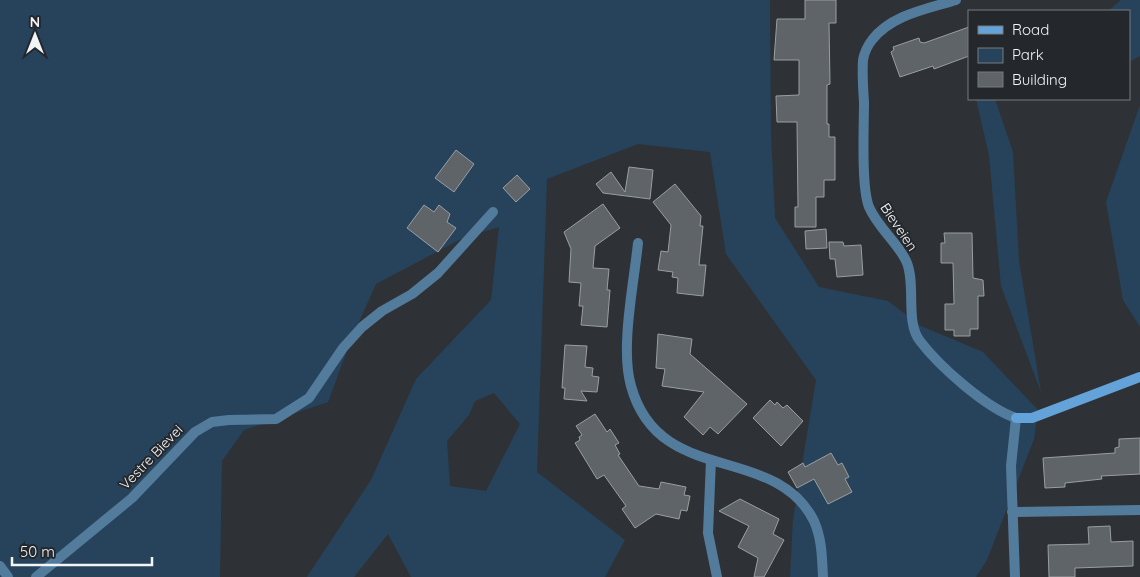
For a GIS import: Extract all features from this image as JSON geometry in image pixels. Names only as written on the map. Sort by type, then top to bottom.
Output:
[{"type":"street","name":"Bieveien","points":[[956,0],[903,17],[884,27],[871,41],[863,59],[864,167],[868,205],[876,222],[907,262],[912,281],[912,318],[918,339],[947,369],[989,405],[1004,414],[1016,418]]},
{"type":"street","name":"Vestre Bievei","points":[[36,577],[132,498],[195,432],[212,422],[276,419],[309,398],[343,348],[362,327],[382,311],[412,294],[438,273],[493,212]]},
{"type":"street","points":[[638,243],[627,350],[631,386],[645,419],[660,436],[678,449],[770,478],[790,492],[814,522],[821,544],[823,577]]},
{"type":"street","points":[[1014,577],[1011,466],[1016,418],[1032,418],[1140,377]]},
{"type":"street","points":[[711,460],[708,533],[716,577]]},
{"type":"street","points":[[1012,512],[1140,510]]},
{"type":"street","points":[[0,566],[8,577]]},
{"type":"green space","points":[[0,0],[770,0],[771,134],[775,218],[819,287],[888,301],[921,326],[983,352],[1038,410],[1034,439],[987,560],[976,577],[790,577],[793,520],[816,380],[726,254],[710,152],[638,144],[547,179],[537,472],[625,540],[605,577],[411,577],[388,534],[354,577],[307,577],[371,480],[416,379],[491,300],[499,227],[463,238],[376,284],[351,340],[328,402],[244,430],[222,461],[220,577],[0,577]],"holes":[[[494,393],[520,424],[486,491],[450,486],[447,441],[469,415],[475,401]]]},
{"type":"green space","points":[[1121,0],[1140,0],[1140,56],[1130,61],[1130,10],[1109,10]]},
{"type":"green space","points":[[976,100],[995,100],[1013,152],[1019,261],[1041,392],[1001,286],[989,155]]},
{"type":"green space","points":[[1140,105],[1140,327],[1123,300],[1106,202]]},
{"type":"building","points":[[805,0],[836,0],[836,23],[829,23],[830,84],[827,85],[829,137],[835,137],[835,180],[824,180],[824,197],[816,197],[816,227],[795,227],[795,207],[798,207],[797,122],[777,122],[776,96],[799,95],[799,60],[774,60],[777,19],[805,19]]},
{"type":"building","points":[[968,27],[968,56],[934,69],[933,66],[900,77],[891,52],[894,50],[893,47],[919,38],[920,42],[924,43]]},
{"type":"building","points":[[456,150],[474,164],[454,192],[435,178]]},
{"type":"building","points":[[629,167],[653,170],[650,199],[603,193],[596,184],[611,172],[625,192]]},
{"type":"building","points":[[517,175],[530,189],[516,202],[503,188]]},
{"type":"building","points":[[675,184],[701,216],[700,226],[703,226],[699,265],[706,265],[703,296],[677,293],[678,278],[672,277],[673,272],[658,270],[661,251],[668,252],[671,225],[653,202]]},
{"type":"building","points":[[603,204],[620,228],[595,246],[593,268],[609,269],[607,290],[610,290],[607,327],[581,325],[583,306],[579,306],[581,283],[569,282],[571,249],[564,232]]},
{"type":"building","points":[[424,205],[434,212],[439,205],[450,214],[447,222],[456,228],[438,252],[407,228]]},
{"type":"building","points":[[826,229],[827,248],[806,249],[805,231]]},
{"type":"building","points":[[944,233],[972,233],[973,278],[983,280],[984,296],[978,296],[978,329],[970,329],[970,336],[954,336],[954,330],[945,330],[945,304],[954,304],[953,263],[941,263],[941,243],[945,243]]},
{"type":"building","points":[[829,242],[843,242],[844,246],[861,245],[863,275],[837,277],[835,259],[830,259]]},
{"type":"building","points":[[658,334],[692,339],[690,354],[747,404],[718,434],[710,427],[703,435],[684,417],[704,392],[662,386],[665,369],[656,368]]},
{"type":"building","points":[[565,345],[587,346],[585,367],[593,368],[592,376],[599,377],[597,392],[581,391],[587,401],[564,399],[565,388],[562,388]]},
{"type":"building","points":[[770,400],[775,405],[777,402],[783,408],[787,405],[803,421],[781,446],[753,418]]},
{"type":"building","points":[[595,414],[607,432],[610,429],[619,443],[615,445],[620,454],[618,455],[639,486],[659,489],[661,482],[686,487],[684,495],[690,496],[687,511],[681,510],[679,519],[656,514],[635,528],[622,509],[626,506],[604,475],[597,479],[575,443],[580,440],[579,437],[582,435],[576,426]]},
{"type":"building","points":[[1140,438],[1140,474],[1101,476],[1102,479],[1065,483],[1065,487],[1045,488],[1043,458],[1115,453],[1115,448],[1119,447],[1119,439]]},
{"type":"building","points":[[831,453],[838,465],[842,463],[849,477],[845,479],[852,492],[828,504],[814,479],[797,488],[788,472],[803,463],[805,467]]},
{"type":"building","points":[[740,499],[779,519],[773,534],[784,540],[764,577],[754,577],[758,558],[738,547],[749,526],[719,511]]},
{"type":"building","points":[[1110,526],[1111,542],[1133,541],[1133,566],[1075,568],[1075,577],[1049,577],[1048,545],[1089,544],[1088,527]]}]
